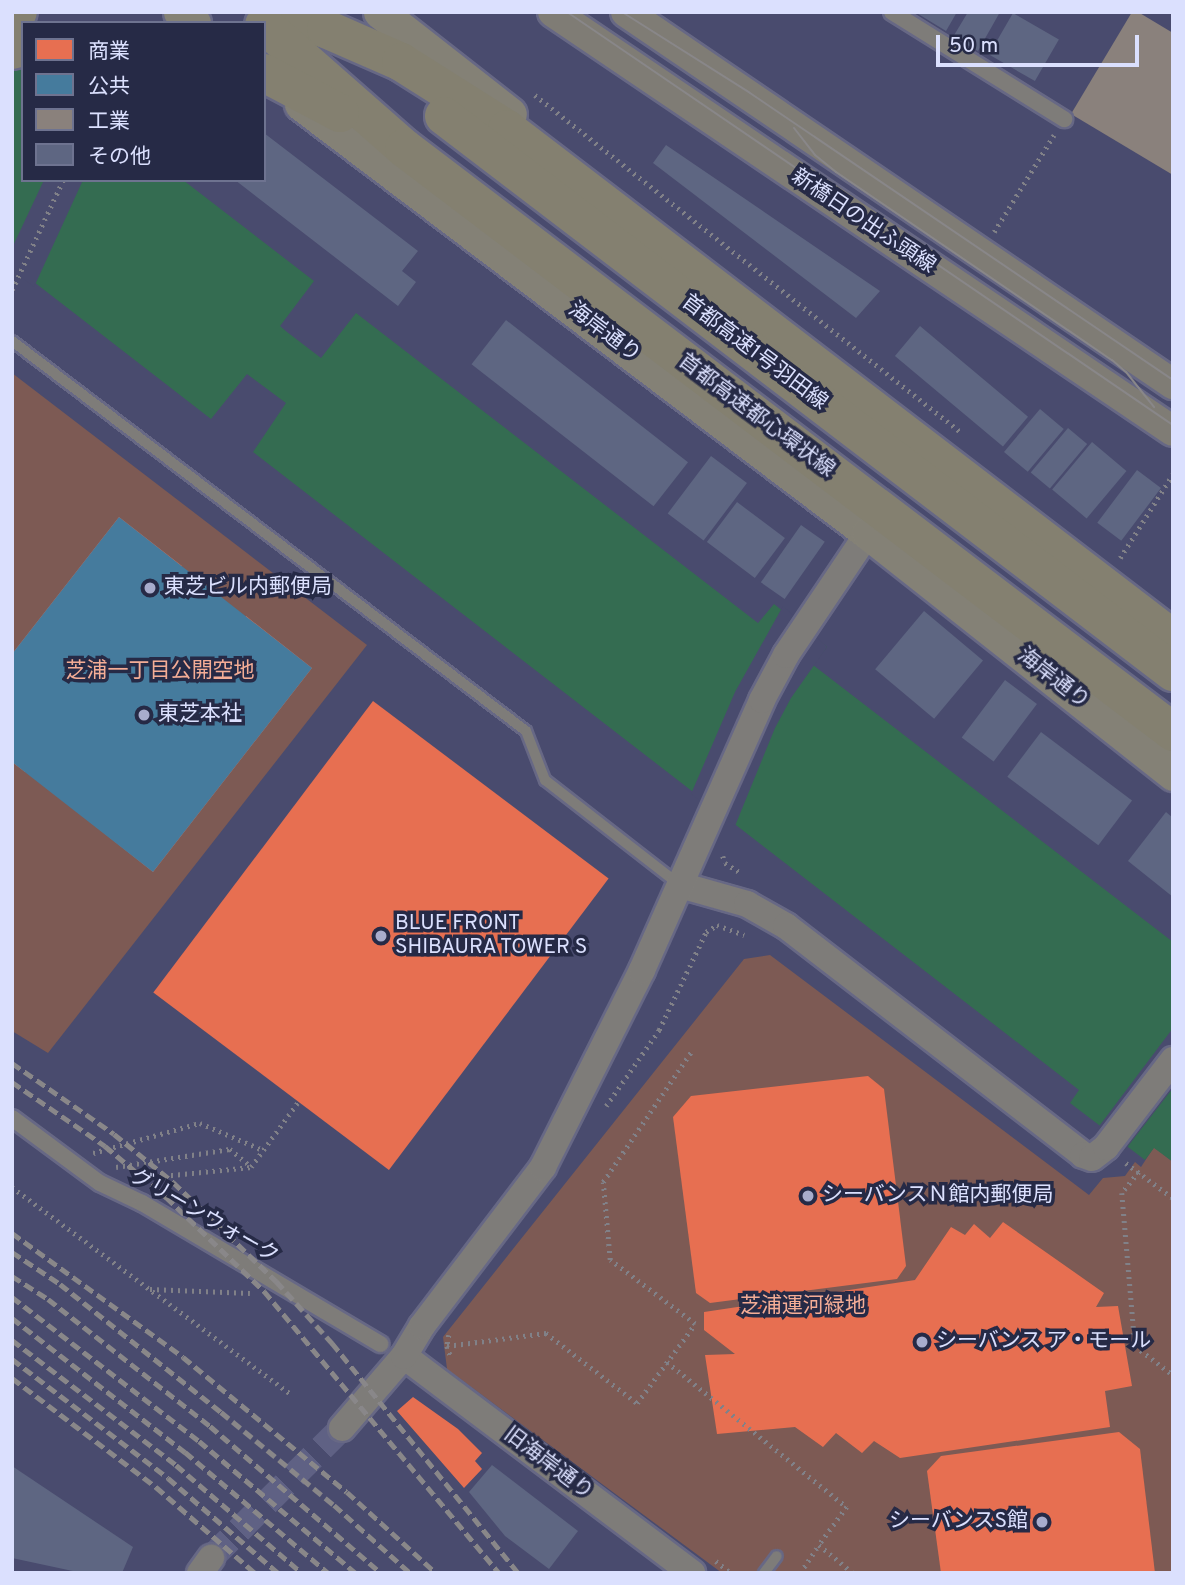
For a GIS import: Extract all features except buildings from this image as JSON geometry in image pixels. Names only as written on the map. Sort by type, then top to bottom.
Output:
[{"type":"highway","points":[[12,14],[18,12]]},
{"type":"highway","name":"首都高速1号羽田線","points":[[271,12],[367,45],[475,108],[559,167],[982,492]]},
{"type":"highway","name":"首都高速1号羽田線","points":[[309,12],[1173,672]]},
{"type":"highway","name":"首都高速都心環状線","points":[[266,27],[404,148],[1107,685]]},
{"type":"highway","name":"首都高速都心環状線","points":[[266,76],[404,148]]},
{"type":"highway","points":[[982,492],[1173,639]]},
{"type":"highway","points":[[982,492],[1173,659]]},
{"type":"highway","points":[[1107,685],[1173,732]]},
{"type":"highway","points":[[1107,685],[1173,742]]},
{"type":"main road","points":[[380,12],[1173,626]]},
{"type":"main road","name":"新橋日の出ふ頭線","points":[[553,12],[1173,431]]},
{"type":"main road","name":"新橋日の出ふ頭線","points":[[626,12],[1173,384]]},
{"type":"main road","name":"海岸通り","points":[[266,77],[868,533],[1173,774]]},
{"type":"street","points":[[892,12],[1064,119]]},
{"type":"street","points":[[342,1428],[404,1356],[422,1326],[543,1167],[594,1070],[762,699],[806,624],[868,533]]},
{"type":"street","points":[[680,885],[747,904],[786,926],[1076,1151],[1092,1158],[1118,1150],[1173,1060]]},
{"type":"street","name":"グリーンウォーク","points":[[12,1118],[100,1183],[142,1203],[380,1344]]},
{"type":"street","name":"旧海岸通り","points":[[404,1356],[701,1565]]},
{"type":"lane","points":[[12,341],[526,731],[545,780],[680,885]]},
{"type":"lane","points":[[764,1573],[777,1556]]},
{"type":"path","points":[[528,90],[967,437]]},
{"type":"path","points":[[993,233],[1064,119]]},
{"type":"path","points":[[14,288],[62,182]]},
{"type":"path","points":[[1109,549],[1120,558],[1173,474]]},
{"type":"path","points":[[605,1108],[659,1030],[706,932],[717,925],[754,939]]},
{"type":"path","points":[[447,1346],[546,1333],[637,1403],[695,1324],[610,1260],[603,1182],[691,1052]]},
{"type":"path","points":[[100,1183],[251,1167],[298,1102]]},
{"type":"path","points":[[68,1160],[200,1123],[263,1150]]},
{"type":"path","points":[[85,1172],[230,1149],[251,1167]]},
{"type":"path","points":[[1118,1150],[1139,1172],[1173,1198]]},
{"type":"path","points":[[1139,1172],[1122,1193],[1136,1346],[1173,1376]]},
{"type":"path","points":[[12,1187],[292,1395]]},
{"type":"path","points":[[149,1289],[296,1294]]},
{"type":"path","points":[[450,1330],[447,1346],[451,1357],[462,1366]]},
{"type":"path","points":[[667,1362],[847,1507],[800,1573]]},
{"type":"path","points":[[819,1545],[853,1573]]},
{"type":"path","points":[[701,1565],[730,1573]]},
{"type":"green space","name":"芝浦一丁目公開空地","points":[[12,373],[367,645],[48,1053],[12,1031]]},
{"type":"green space","name":"芝浦運河緑地","points":[[770,955],[1089,1195],[1103,1178],[1125,1176],[1135,1162],[1141,1167],[1154,1147],[1173,1162],[1173,1573],[722,1573],[447,1369],[443,1337],[744,959]]},
{"type":"shaded area","points":[[12,12],[21,21],[21,182],[186,182],[314,281],[280,326],[287,332],[321,358],[356,313],[758,623],[774,604],[827,647],[813,665],[1173,942],[1173,1162],[1154,1148],[1145,1160],[1070,1103],[1079,1090],[253,452],[286,403],[247,374],[211,419],[12,265]]},
{"type":"pier","points":[[43,182],[82,182],[34,287],[12,270],[12,248]]},
{"type":"pier","points":[[783,606],[827,647],[791,698],[775,728],[735,826],[691,794],[735,692]]},
{"type":"pier","points":[[1173,1028],[1173,1088],[1125,1150],[1097,1129]]},
{"type":"tunnel","points":[[211,1558],[342,1428]]},
{"type":"tram line","points":[[567,12],[1173,425]]},
{"type":"tram line","points":[[622,12],[750,93],[1173,380]]},
{"type":"tram line","points":[[794,128],[815,155],[836,172],[1112,360],[1126,372],[1154,407]]},
{"type":"railway","points":[[12,1063],[114,1134],[173,1182],[276,1281],[332,1343],[518,1573]]},
{"type":"railway","points":[[12,1082],[105,1146],[166,1197],[264,1291],[499,1573]]},
{"type":"railway","points":[[12,1233],[183,1357],[347,1492],[436,1573]]},
{"type":"railway","points":[[12,1252],[60,1284],[221,1412],[334,1505],[410,1573]]},
{"type":"railway","points":[[12,1276],[48,1299],[210,1426],[381,1573]]},
{"type":"railway","points":[[12,1297],[199,1441],[356,1573]]},
{"type":"railway","points":[[12,1318],[185,1452],[328,1573]]},
{"type":"railway","points":[[12,1340],[176,1465],[302,1573]]},
{"type":"railway","points":[[12,1359],[168,1478],[278,1573]]},
{"type":"railway","points":[[12,1378],[156,1487],[255,1573]]},
{"type":"place","name":"東芝ビル内郵便局","points":[[150,588]]},
{"type":"place","name":"東芝本社","points":[[144,715]]},
{"type":"place","name":"BLUE FRONT SHIBAURA TOWER S","points":[[381,936]]},
{"type":"place","name":"シーバンスＮ館内郵便局","points":[[808,1196]]},
{"type":"place","name":"シーバンス ア・モール","points":[[922,1342]]},
{"type":"place","name":"シーバンスS館","points":[[1042,1522]]}]
